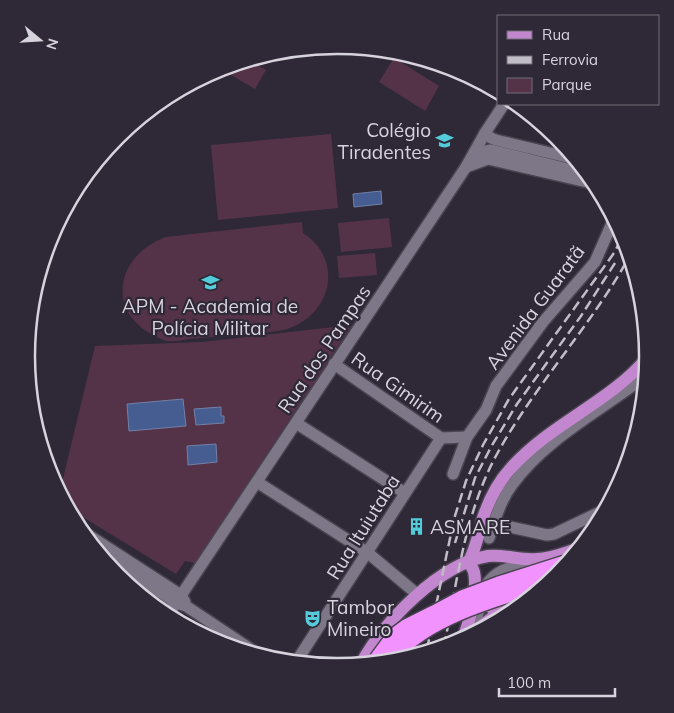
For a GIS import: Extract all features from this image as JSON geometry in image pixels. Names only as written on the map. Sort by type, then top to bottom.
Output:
[{"type":"highway","points":[[380,655],[394,636],[406,627],[462,598],[554,566]]},
{"type":"highway","points":[[398,652],[411,639],[459,613],[531,588]]},
{"type":"main road","points":[[469,561],[474,552],[484,515],[494,492],[511,468],[564,423],[621,385],[638,367]]},
{"type":"main road","points":[[365,657],[383,632],[417,594],[455,568],[469,561],[489,556],[537,560],[567,552]]},
{"type":"main road","points":[[466,630],[475,585],[474,572],[469,561]]},
{"type":"main road","points":[[482,601],[492,608],[501,610]]},
{"type":"street","name":"Rua dos Pampas","points":[[178,604],[256,482],[466,167],[485,132],[503,105]]},
{"type":"street","points":[[485,132],[485,144],[495,151]]},
{"type":"street","points":[[485,132],[496,140],[563,156]]},
{"type":"street","points":[[466,167],[480,152],[495,151],[575,171]]},
{"type":"street","points":[[466,167],[488,159],[582,181]]},
{"type":"street","name":"Avenida Guaratã","points":[[453,474],[467,438],[486,410],[496,386],[543,322],[595,262],[610,228]]},
{"type":"street","name":"Rua Gimirim","points":[[334,364],[441,438]]},
{"type":"street","points":[[489,538],[499,507],[511,485],[534,459],[553,442],[637,382]]},
{"type":"street","points":[[296,423],[404,494]]},
{"type":"street","points":[[441,438],[467,438]]},
{"type":"street","name":"Rua Ituiutaba","points":[[300,656],[441,438]]},
{"type":"street","points":[[256,482],[368,553],[417,594]]},
{"type":"street","points":[[510,527],[554,534],[594,515]]},
{"type":"street","points":[[100,544],[178,604]]},
{"type":"street","points":[[476,624],[484,587],[494,574],[501,570],[537,560]]},
{"type":"street","points":[[116,562],[238,641]]},
{"type":"green space","points":[[393,60],[398,61],[439,86],[425,111],[379,82]]},
{"type":"green space","points":[[258,65],[266,70],[255,89],[230,74]]},
{"type":"green space","points":[[331,134],[338,208],[218,220],[211,145]]},
{"type":"green space","points":[[389,218],[392,247],[341,252],[338,223]]},
{"type":"green space","points":[[302,222],[303,233],[316,244],[324,257],[328,270],[328,284],[324,298],[316,310],[305,320],[285,330],[167,341],[148,332],[130,316],[124,302],[123,285],[125,277],[132,262],[138,255],[158,240],[166,237]]},
{"type":"green space","points":[[375,253],[377,275],[339,278],[337,256]]},
{"type":"green space","points":[[352,325],[195,563],[185,561],[176,574],[80,515],[62,482],[95,346],[202,342]]},
{"type":"water","points":[[381,191],[382,204],[354,207],[353,194]]},
{"type":"water","points":[[183,399],[186,426],[129,431],[127,404]]},
{"type":"water","points":[[221,407],[221,416],[224,416],[224,423],[196,425],[194,409]]},
{"type":"water","points":[[216,444],[217,462],[188,465],[187,446]]},
{"type":"railway","points":[[428,644],[454,519],[466,481],[483,445],[509,399],[618,246]]},
{"type":"railway","points":[[455,543],[475,478],[491,447],[517,404],[581,316],[615,263]]},
{"type":"railway","points":[[445,638],[463,548],[477,499],[486,476],[497,454],[528,404],[597,308],[625,264]]},
{"type":"place","name":"Colégio Tiradentes","points":[[445,141]]},
{"type":"place","name":"APM - Academia de Polícia Militar","points":[[210,283]]},
{"type":"place","name":"ASMARE","points":[[416,527]]},
{"type":"place","name":"Tambor Mineiro","points":[[313,618]]}]
